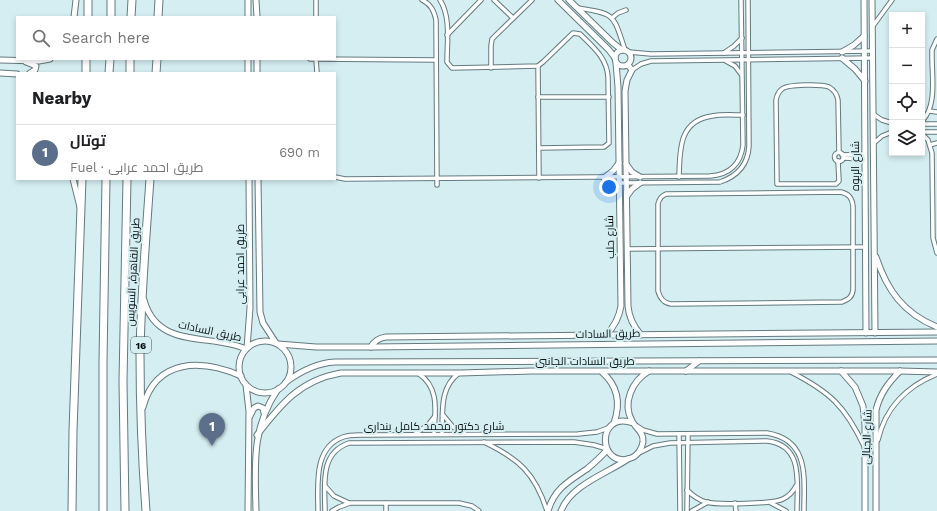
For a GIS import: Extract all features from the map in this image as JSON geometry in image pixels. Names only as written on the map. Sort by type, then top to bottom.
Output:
[{"type":"highway","points":[[88,0],[88,16]]},
{"type":"highway","points":[[111,0],[111,16]]},
{"type":"highway","points":[[131,16],[132,0]]},
{"type":"highway","points":[[158,16],[159,0]]},
{"type":"highway","points":[[86,60],[86,72]]},
{"type":"highway","points":[[109,72],[110,60]]},
{"type":"highway","points":[[130,60],[130,72]]},
{"type":"highway","points":[[156,72],[157,60]]},
{"type":"highway","points":[[72,511],[73,432],[82,180]]},
{"type":"highway","points":[[103,511],[103,340],[106,180]]},
{"type":"highway","name":"طريق القاهرة, السويس","points":[[125,511],[124,346],[127,180]]},
{"type":"highway","name":"طريق القاهرة, السويس","points":[[146,511],[140,415],[140,354],[142,294],[150,180]]},
{"type":"street","points":[[74,16],[76,0]]},
{"type":"street","points":[[248,0],[248,16]]},
{"type":"street","points":[[256,0],[256,16]]},
{"type":"street","points":[[316,0],[316,16]]},
{"type":"street","points":[[422,0],[429,4],[435,14],[436,185]]},
{"type":"street","points":[[440,0],[444,6],[447,17],[447,62],[450,66],[455,68],[538,66],[573,33],[578,33],[600,54],[606,65],[608,77],[610,142],[606,146],[539,148]]},
{"type":"street","points":[[447,35],[481,0]]},
{"type":"street","points":[[494,0],[513,18]]},
{"type":"street","points":[[491,68],[491,41],[532,0]]},
{"type":"street","points":[[558,0],[609,50],[620,66],[628,65],[632,59],[625,51],[612,43],[569,0]]},
{"type":"street","points":[[627,197],[640,180],[717,176],[724,174],[736,165],[742,152],[743,115],[741,0]]},
{"type":"street","points":[[336,177],[346,179],[604,178],[619,181],[640,180],[720,182],[739,172],[748,153],[748,0]]},
{"type":"street","name":"شارع الربوه","points":[[864,0],[866,333]]},
{"type":"street","name":"شارع الربوه","points":[[872,0],[874,333]]},
{"type":"street","points":[[872,27],[892,0]]},
{"type":"street","points":[[576,7],[604,13],[612,18],[617,26],[625,51]]},
{"type":"street","points":[[612,18],[618,13],[626,10]]},
{"type":"street","points":[[842,52],[854,45],[864,36]]},
{"type":"street","points":[[724,53],[742,38]]},
{"type":"street","points":[[923,120],[932,103],[932,50],[937,39]]},
{"type":"street","points":[[615,60],[618,52],[625,51],[645,54],[872,51]]},
{"type":"street","points":[[842,58],[855,69],[865,81]]},
{"type":"street","points":[[628,65],[632,70],[641,64],[651,61],[872,58]]},
{"type":"street","points":[[336,59],[436,60]]},
{"type":"street","points":[[0,60],[37,60]]},
{"type":"street","points":[[248,60],[248,72]]},
{"type":"street","points":[[257,60],[257,72]]},
{"type":"street","points":[[316,60],[317,72]]},
{"type":"street","name":"شارع حلب","points":[[606,335],[618,319],[621,306],[618,87],[615,60]]},
{"type":"street","points":[[24,61],[36,66],[35,70],[32,72]]},
{"type":"street","points":[[725,61],[735,66],[742,75]]},
{"type":"street","points":[[538,66],[539,178]]},
{"type":"street","name":"شارع حلب","points":[[632,70],[627,80],[625,91],[628,312],[633,324],[642,334]]},
{"type":"street","points":[[0,73],[16,74]]},
{"type":"street","points":[[788,86],[823,86],[831,88],[835,92],[838,100],[841,155],[838,161],[839,181],[836,184],[777,184],[776,100],[782,89],[788,86]]},
{"type":"street","points":[[538,97],[609,97]]},
{"type":"street","points":[[929,111],[937,112]]},
{"type":"street","points":[[873,114],[882,120],[889,122]]},
{"type":"street","points":[[679,177],[680,148],[682,139],[693,124],[710,116],[743,115]]},
{"type":"street","points":[[925,122],[937,124]]},
{"type":"street","points":[[925,133],[937,132]]},
{"type":"street","points":[[874,143],[882,136],[889,133]]},
{"type":"street","points":[[925,136],[928,140],[932,153],[933,238],[937,253]]},
{"type":"street","points":[[930,145],[937,143]]},
{"type":"street","points":[[838,161],[834,157],[836,153],[841,155],[865,156]]},
{"type":"street","points":[[604,178],[613,171],[619,162]]},
{"type":"street","points":[[626,164],[640,180]]},
{"type":"street","points":[[73,180],[81,211]]},
{"type":"street","name":"طريق احمد عرابى","points":[[246,349],[250,313],[249,180]]},
{"type":"street","name":"طريق احمد عرابى","points":[[258,180],[259,307],[265,328],[277,344]]},
{"type":"street","points":[[846,193],[852,200],[853,247],[853,294],[851,297],[842,302],[671,304],[666,303],[659,297],[657,249],[658,204],[659,199],[666,194],[846,193]]},
{"type":"street","points":[[627,249],[866,247]]},
{"type":"street","points":[[874,251],[883,278],[895,297],[912,313],[937,327]]},
{"type":"street","points":[[250,275],[258,275]]},
{"type":"street","name":"طريق السادات","points":[[142,294],[152,317],[157,323],[171,332],[188,338],[229,344],[246,349]]},
{"type":"street","points":[[866,297],[874,296]]},
{"type":"street","points":[[920,332],[920,341]]},
{"type":"street","points":[[371,347],[375,341],[386,337],[937,332]]},
{"type":"street","points":[[814,342],[827,333]]},
{"type":"street","points":[[698,334],[709,343],[721,334]]},
{"type":"street","points":[[279,389],[272,392],[263,392],[253,390],[246,384],[239,369],[242,355],[246,349],[254,343],[262,341],[277,344],[284,350],[290,360],[290,371],[286,382]]},
{"type":"street","name":"طريق السادات","points":[[277,344],[316,347],[371,347],[937,341]]},
{"type":"street","points":[[256,511],[257,435],[264,413],[279,389],[286,382],[305,369],[315,366],[330,363],[367,362],[937,360]]},
{"type":"street","points":[[686,371],[699,361]]},
{"type":"street","points":[[718,361],[732,371]]},
{"type":"street","points":[[367,362],[378,373]]},
{"type":"street","points":[[551,362],[560,371]]},
{"type":"street","points":[[140,415],[144,401],[151,387],[161,377],[175,368],[200,365],[220,368],[241,376]]},
{"type":"street","name":"طريق السادات الجانبى","points":[[257,435],[288,398],[304,386],[334,374],[560,371],[900,371],[937,373]]},
{"type":"street","points":[[638,453],[643,443],[641,431],[630,417],[628,404],[631,391],[638,380],[649,371]]},
{"type":"street","points":[[790,371],[817,385],[834,399],[848,416],[865,447]]},
{"type":"street","name":"شارع الجبالى","points":[[841,371],[855,387],[864,406],[865,511]]},
{"type":"street","name":"شارع الجبالى","points":[[876,511],[876,410],[884,389],[900,371]]},
{"type":"street","points":[[602,372],[612,383],[618,398],[617,415],[605,438],[607,449],[611,455],[616,458],[622,460],[628,459]]},
{"type":"street","points":[[418,373],[424,377],[433,388],[435,399],[434,434]]},
{"type":"street","points":[[442,434],[443,397],[451,381],[460,373]]},
{"type":"street","points":[[876,447],[880,432],[894,405],[904,394],[916,385],[937,373]]},
{"type":"street","points":[[246,384],[249,420],[248,511]]},
{"type":"street","points":[[249,420],[252,410],[256,406],[261,406],[264,413]]},
{"type":"street","points":[[414,434],[428,424],[435,415]]},
{"type":"street","points":[[443,415],[453,427],[466,434]]},
{"type":"street","points":[[614,423],[624,421],[643,430],[657,434],[767,433],[774,434],[787,440],[797,451],[803,464],[804,511]]},
{"type":"street","name":"شارع دكتور محمد كامل بندارى","points":[[318,511],[319,465],[324,452],[334,442],[345,436],[414,434],[578,434],[597,432],[609,428]]},
{"type":"street","points":[[680,434],[680,511]]},
{"type":"street","points":[[687,511],[688,434]]},
{"type":"street","points":[[368,435],[368,442]]},
{"type":"street","points":[[483,442],[508,454],[525,469],[538,489],[548,511]]},
{"type":"street","name":"شارع دكتور محمد كامل بندارى","points":[[325,511],[325,486],[328,460],[336,449],[349,443],[574,442],[594,445],[607,449]]},
{"type":"street","points":[[561,511],[566,499],[578,488],[638,453],[662,444],[774,442],[780,444],[791,453],[794,460],[797,473],[797,511]]},
{"type":"street","points":[[548,511],[553,498],[563,485],[594,463],[607,449]]},
{"type":"street","points":[[797,473],[804,473]]},
{"type":"street","points":[[248,477],[256,477]]},
{"type":"street","points":[[325,486],[339,499],[350,503],[459,503],[472,506],[479,511]]},
{"type":"street","points":[[688,490],[697,498],[708,502],[770,503],[788,496],[797,486]]},
{"type":"street","points":[[692,511],[708,502]]},
{"type":"street","points":[[736,502],[736,511]]},
{"type":"street","points":[[332,511],[350,503]]},
{"type":"street","points":[[386,503],[386,511]]},
{"type":"street","points":[[770,503],[786,511]]},
{"type":"place","name":"توتال","points":[[212,446]]}]
